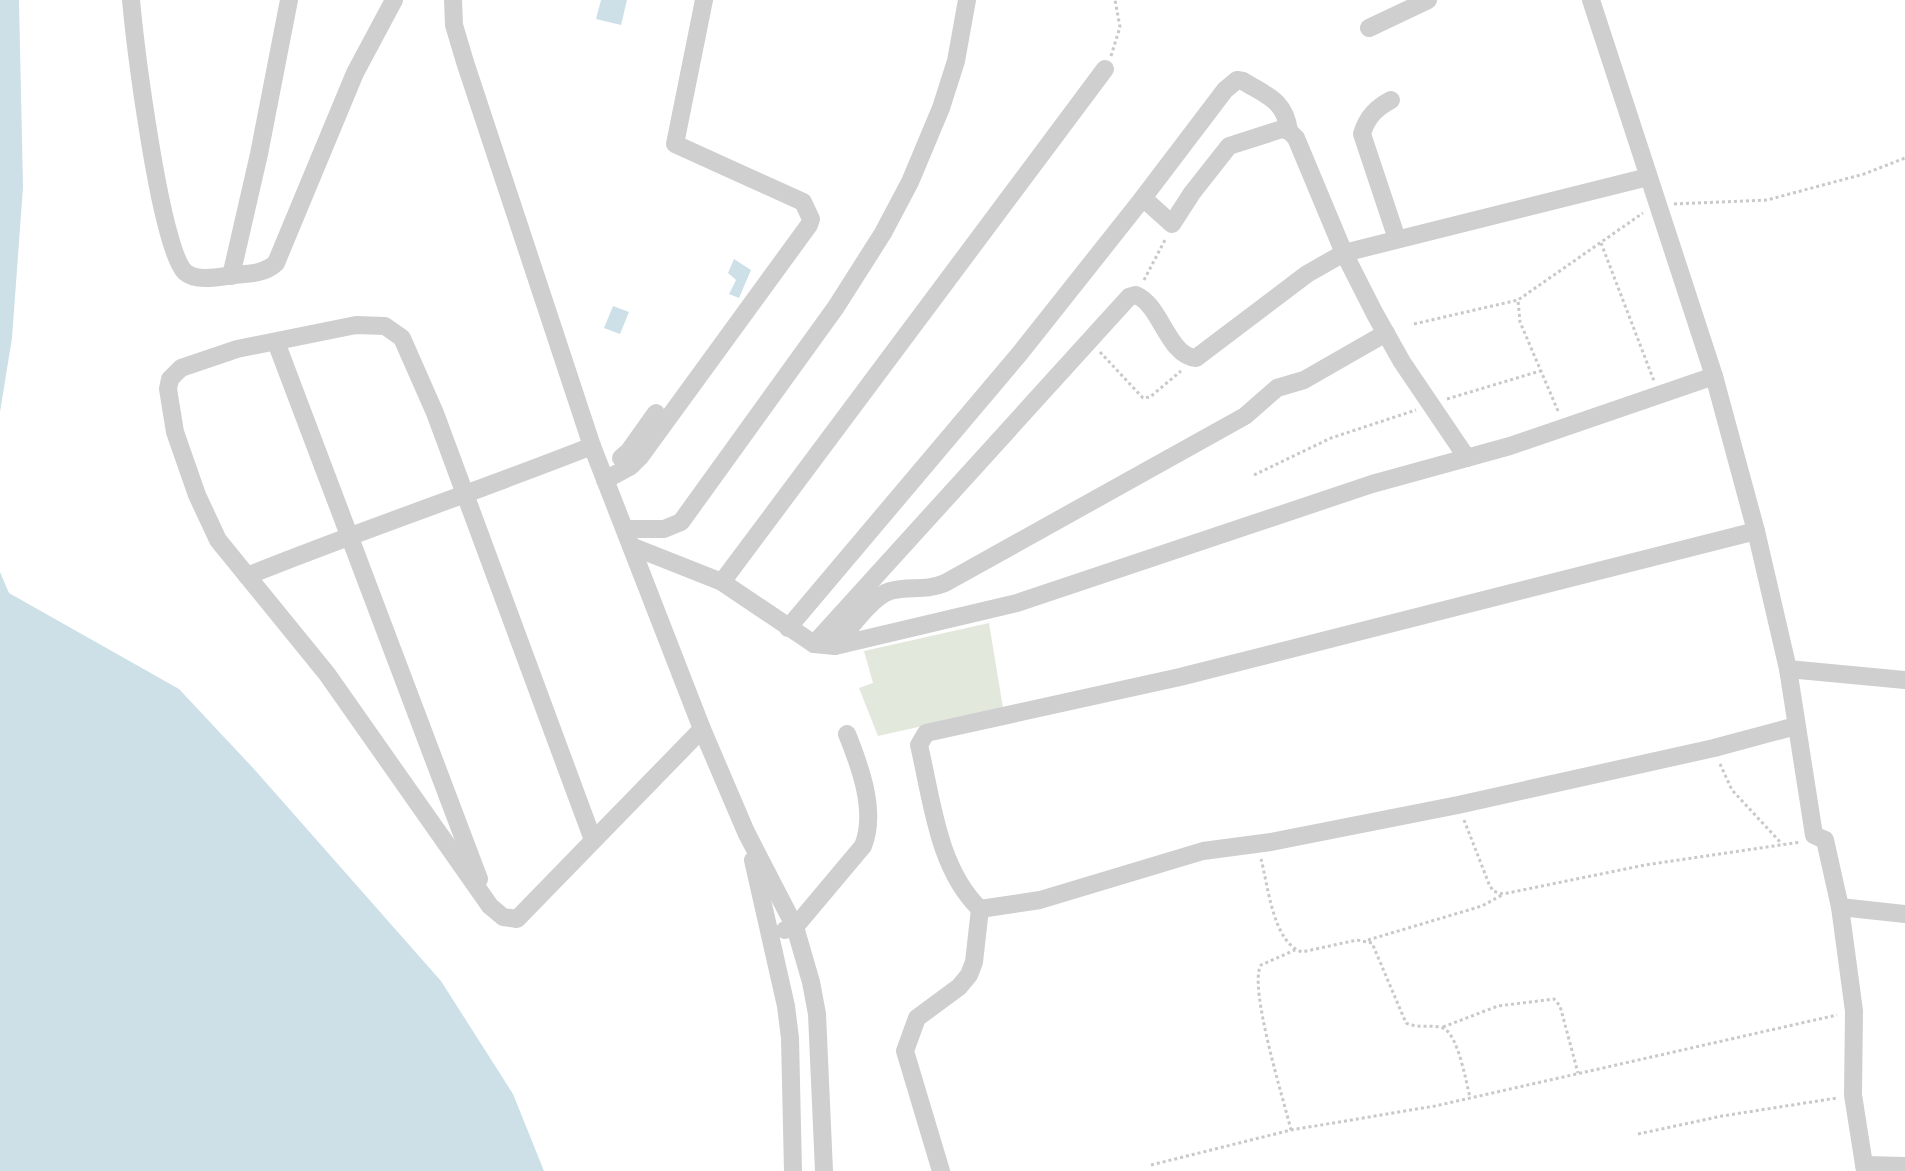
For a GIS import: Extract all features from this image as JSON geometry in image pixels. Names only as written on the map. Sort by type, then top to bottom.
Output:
[{"type":"street","points":[[131,0],[153,160],[168,232],[186,273],[198,278],[261,272],[270,268],[280,257],[355,74],[394,0]]},
{"type":"street","points":[[231,276],[253,184],[288,0]]},
{"type":"street","points":[[453,0],[454,25],[465,62],[592,446],[702,729],[746,832],[795,927],[817,1014],[824,1171]]},
{"type":"street","points":[[603,474],[631,466],[640,457],[810,225],[811,219],[803,202],[675,144],[704,0]]},
{"type":"street","points":[[628,538],[681,522],[857,275],[910,182],[927,146],[956,60],[967,0]]},
{"type":"street","points":[[1368,28],[1428,0]]},
{"type":"street","points":[[1591,0],[1714,376],[1756,531],[1788,669],[1814,835],[1825,840],[1840,907],[1854,1011],[1853,1095],[1864,1168],[1905,1166]]},
{"type":"street","points":[[722,582],[1105,69]]},
{"type":"street","points":[[788,628],[1021,352],[1225,90],[1238,80],[1243,81],[1279,104],[1287,116],[1288,131]]},
{"type":"street","points":[[1391,100],[1379,106],[1365,122],[1362,134],[1397,239]]},
{"type":"street","points":[[1143,198],[1172,224],[1229,146],[1282,129],[1288,131],[1296,138],[1344,253],[1402,363],[1467,458]]},
{"type":"street","points":[[814,644],[1129,297],[1136,295],[1149,305],[1181,350],[1189,357],[1196,358],[1307,274],[1344,253],[1648,177]]},
{"type":"street","points":[[792,250],[786,243],[800,218],[796,211]]},
{"type":"street","points":[[593,840],[466,495],[408,347],[395,331],[377,325],[356,325],[237,349],[181,368],[170,379],[168,388],[175,432],[207,521],[218,540],[327,674],[490,906],[503,917],[517,919],[702,729]]},
{"type":"street","points":[[835,646],[874,601],[888,591],[921,590],[945,583],[1245,416],[1276,388],[1304,380],[1386,333]]},
{"type":"street","points":[[276,342],[490,906]]},
{"type":"street","points":[[628,538],[722,582],[814,644],[835,646],[1017,603],[1372,484],[1510,446],[1714,376]]},
{"type":"street","points":[[603,474],[626,455],[656,412]]},
{"type":"street","points":[[248,576],[348,536],[466,495],[592,446]]},
{"type":"street","points":[[940,1171],[905,1051],[911,1029],[917,1018],[958,987],[969,975],[974,962],[980,909],[961,886],[943,845],[919,745],[926,733],[1180,677],[1756,531]]},
{"type":"street","points":[[1788,669],[1905,680]]},
{"type":"street","points":[[980,909],[1040,900],[1203,851],[1258,844],[1458,805],[1714,748],[1796,726]]},
{"type":"street","points":[[770,935],[795,927],[863,846],[867,835],[866,799],[855,754],[847,734]]},
{"type":"street","points":[[746,832],[788,1027],[793,1162],[823,1150]]},
{"type":"street","points":[[1840,907],[1905,914]]},
{"type":"path","points":[[1105,69],[1120,27],[1114,0]]},
{"type":"path","points":[[1136,295],[1172,224]]},
{"type":"path","points":[[1601,243],[1659,394]]},
{"type":"path","points":[[1414,324],[1518,300]]},
{"type":"path","points":[[1089,339],[1143,398],[1150,396],[1196,358]]},
{"type":"path","points":[[1254,475],[1331,438],[1431,404],[1540,371]]},
{"type":"path","points":[[1714,748],[1732,790],[1782,844]]},
{"type":"path","points":[[1458,805],[1489,884],[1493,891],[1503,894]]},
{"type":"path","points":[[1291,1130],[1260,1003],[1257,978],[1261,965],[1296,950],[1313,951],[1357,940],[1368,940],[1482,906],[1503,894],[1645,865],[1782,844],[1825,840]]},
{"type":"path","points":[[1258,844],[1278,927],[1288,944],[1296,950]]},
{"type":"path","points":[[1368,940],[1378,953],[1406,1023],[1413,1026],[1441,1028],[1498,1006],[1554,999],[1560,1006],[1578,1073]]},
{"type":"path","points":[[1151,1165],[1291,1130],[1470,1098],[1854,1011]]},
{"type":"path","points":[[1441,1028],[1452,1036],[1470,1098]]},
{"type":"path","points":[[1638,1134],[1722,1116],[1815,1103],[1853,1095]]},
{"type":"shaded area","points":[[0,0],[19,0],[23,187],[12,338],[0,412]]},
{"type":"shaded area","points":[[601,0],[627,0],[621,25],[596,19]]},
{"type":"shaded area","points":[[734,259],[751,270],[739,298],[729,294],[736,280],[728,273]]},
{"type":"shaded area","points":[[613,306],[629,312],[620,334],[604,328]]},
{"type":"shaded area","points":[[0,572],[9,593],[179,689],[254,769],[441,981],[513,1094],[544,1171],[0,1171]]},
{"type":"shaded area","points":[[989,623],[1003,708],[878,736],[859,688],[873,683],[864,651]]}]
